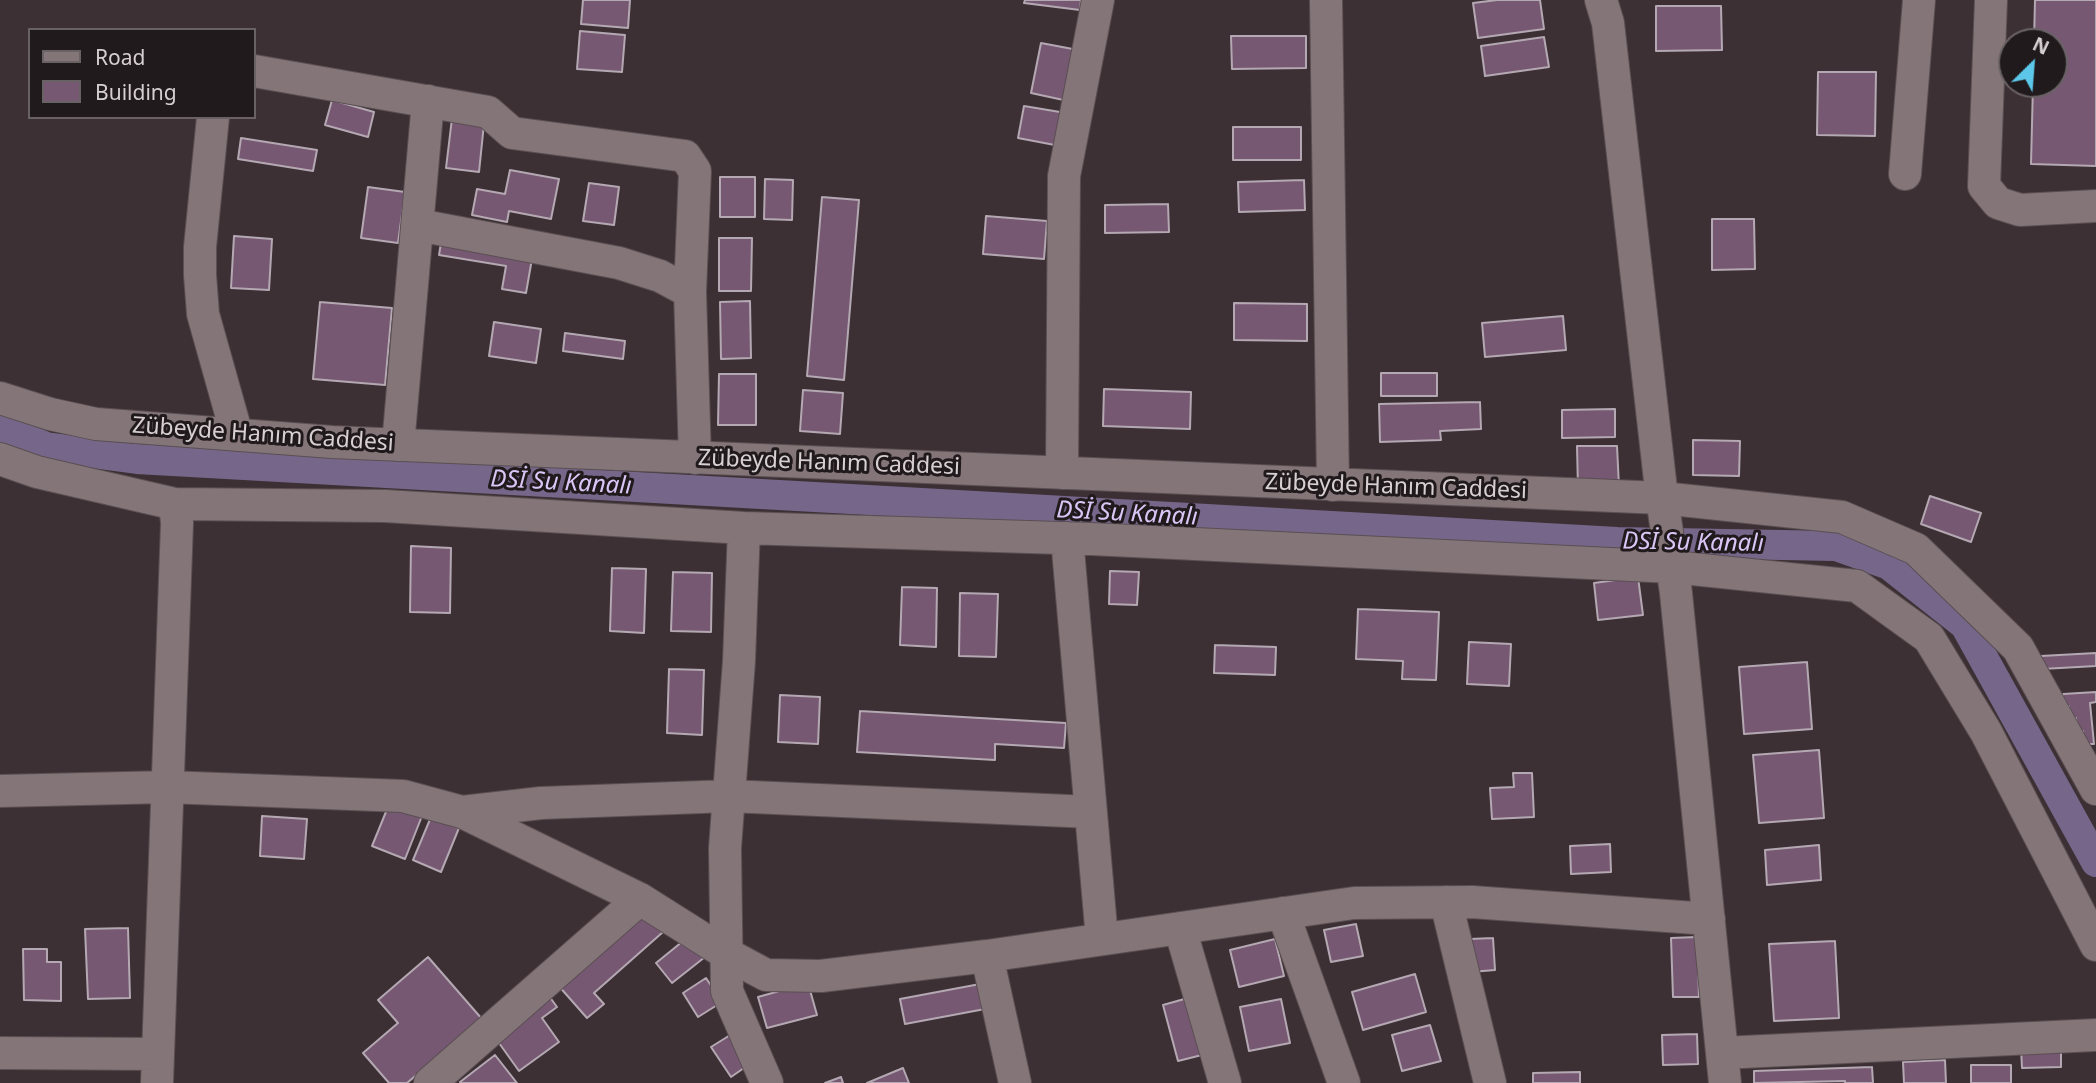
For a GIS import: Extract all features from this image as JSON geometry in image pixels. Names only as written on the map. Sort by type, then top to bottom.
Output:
[{"type":"street","points":[[1062,473],[1064,176],[1098,0]]},
{"type":"street","points":[[1326,0],[1333,485]]},
{"type":"street","points":[[1601,0],[1608,23],[1662,498],[1673,567],[1724,1068],[2096,1035]]},
{"type":"street","points":[[1905,174],[1919,0]]},
{"type":"street","points":[[1991,0],[1984,186],[1998,203],[2020,210],[2096,206]]},
{"type":"street","points":[[256,71],[488,112],[512,133],[685,156],[695,171],[690,292],[695,458]]},
{"type":"street","points":[[398,445],[428,101]]},
{"type":"street","points":[[214,119],[200,247],[201,288],[203,314],[237,435]]},
{"type":"street","points":[[418,225],[619,262],[660,275],[690,292]]},
{"type":"street","name":"Zübeyde Hanım Caddesi","points":[[0,398],[50,414],[96,424],[237,435],[398,445],[1662,498],[1842,517],[1916,549],[2018,648],[2096,789]]},
{"type":"street","points":[[0,459],[37,471],[175,504],[385,506],[744,528],[1067,538],[1673,567],[1857,586],[1928,638],[1986,732],[2096,945]]},
{"type":"street","points":[[0,1053],[157,1068],[177,523],[175,504]]},
{"type":"street","points":[[744,528],[739,661],[725,848],[727,991],[766,1083]]},
{"type":"street","points":[[1067,538],[1102,939]]},
{"type":"street","points":[[0,790],[167,787],[403,796],[462,812],[640,899],[727,954],[766,975],[821,976],[987,956],[1354,903],[1472,902],[1709,919]]},
{"type":"street","points":[[462,812],[541,803],[729,796],[1091,812]]},
{"type":"street","points":[[430,1083],[640,899]]},
{"type":"street","points":[[1446,902],[1490,1083]]},
{"type":"street","points":[[1283,913],[1344,1083]]},
{"type":"street","points":[[1180,928],[1225,1083]]},
{"type":"street","points":[[987,956],[1015,1083]]},
{"type":"building","points":[[583,0],[630,0],[628,28],[581,24]]},
{"type":"building","points":[[1025,0],[1081,0],[1080,10],[1024,3]]},
{"type":"building","points":[[1540,0],[1544,29],[1478,38],[1473,3]]},
{"type":"building","points":[[2035,0],[2096,0],[2096,166],[2031,164],[2033,98],[2068,98],[2068,28],[2034,28]]},
{"type":"building","points":[[1656,6],[1721,6],[1722,50],[1656,51]]},
{"type":"building","points":[[580,31],[625,35],[622,72],[577,69]]},
{"type":"building","points":[[1231,36],[1306,36],[1306,68],[1232,69]]},
{"type":"building","points":[[1544,37],[1549,67],[1485,76],[1481,46]]},
{"type":"building","points":[[1041,43],[1078,50],[1068,101],[1031,93]]},
{"type":"building","points":[[1818,72],[1876,72],[1875,136],[1817,135]]},
{"type":"building","points":[[332,100],[374,112],[368,137],[325,125]]},
{"type":"building","points":[[1024,106],[1066,113],[1060,146],[1018,138]]},
{"type":"building","points":[[453,110],[485,114],[479,172],[446,168]]},
{"type":"building","points":[[1233,127],[1301,127],[1301,160],[1233,160]]},
{"type":"building","points":[[241,138],[317,150],[313,171],[238,159]]},
{"type":"building","points":[[510,170],[559,179],[551,219],[509,211],[507,222],[472,215],[477,189],[505,194]]},
{"type":"building","points":[[720,177],[755,177],[755,217],[720,217]]},
{"type":"building","points":[[765,179],[793,180],[792,220],[764,219]]},
{"type":"building","points":[[1304,180],[1305,210],[1239,212],[1238,182]]},
{"type":"building","points":[[589,183],[619,187],[614,225],[583,221]]},
{"type":"building","points":[[368,187],[405,192],[398,243],[361,238]]},
{"type":"building","points":[[822,197],[859,200],[844,380],[807,376]]},
{"type":"building","points":[[1168,204],[1169,232],[1105,233],[1105,205]]},
{"type":"building","points":[[986,216],[1047,221],[1044,259],[983,254]]},
{"type":"building","points":[[1712,219],[1754,219],[1755,269],[1712,270]]},
{"type":"building","points":[[234,236],[272,239],[269,290],[231,288]]},
{"type":"building","points":[[442,237],[533,253],[526,293],[502,289],[506,266],[439,255]]},
{"type":"building","points":[[719,238],[752,238],[751,291],[719,291]]},
{"type":"building","points":[[750,301],[751,358],[721,359],[720,302]]},
{"type":"building","points":[[320,302],[392,308],[385,385],[313,379]]},
{"type":"building","points":[[1234,303],[1307,304],[1307,341],[1234,340]]},
{"type":"building","points":[[1563,316],[1566,350],[1485,357],[1482,323]]},
{"type":"building","points":[[494,322],[541,329],[536,363],[489,356]]},
{"type":"building","points":[[565,333],[625,341],[623,359],[563,351]]},
{"type":"building","points":[[1381,373],[1437,373],[1437,396],[1381,396]]},
{"type":"building","points":[[719,374],[756,374],[756,425],[718,425]]},
{"type":"building","points":[[1104,389],[1191,392],[1190,429],[1103,426]]},
{"type":"building","points":[[803,390],[843,393],[840,434],[800,431]]},
{"type":"building","points":[[1480,402],[1481,429],[1440,431],[1441,440],[1380,442],[1379,404]]},
{"type":"building","points":[[1615,409],[1615,437],[1562,438],[1562,410]]},
{"type":"building","points":[[1693,440],[1740,441],[1739,476],[1693,475]]},
{"type":"building","points":[[1577,446],[1617,446],[1619,487],[1578,489]]},
{"type":"building","points":[[1930,496],[1981,513],[1971,542],[1921,524]]},
{"type":"building","points":[[411,546],[451,548],[450,613],[410,612]]},
{"type":"building","points":[[612,568],[646,569],[644,633],[610,631]]},
{"type":"building","points":[[1110,571],[1139,572],[1137,605],[1109,604]]},
{"type":"building","points":[[673,572],[712,573],[711,632],[671,631]]},
{"type":"building","points":[[1638,577],[1643,615],[1598,620],[1594,583]]},
{"type":"building","points":[[902,587],[937,588],[936,647],[900,645]]},
{"type":"building","points":[[960,593],[998,594],[996,657],[959,656]]},
{"type":"building","points":[[1358,609],[1439,612],[1436,680],[1402,679],[1403,661],[1356,659]]},
{"type":"building","points":[[1469,642],[1511,644],[1509,686],[1467,684]]},
{"type":"building","points":[[1215,645],[1276,647],[1275,675],[1214,673]]},
{"type":"building","points":[[2096,653],[2096,666],[2042,669],[2041,656]]},
{"type":"building","points":[[1807,662],[1812,729],[1744,734],[1739,667]]},
{"type":"building","points":[[669,669],[704,670],[702,735],[667,733]]},
{"type":"building","points":[[2096,692],[2096,702],[2090,703],[2094,744],[2084,744],[2083,731],[2077,732],[2076,718],[2070,718],[2069,706],[2063,706],[2063,694]]},
{"type":"building","points":[[780,695],[820,697],[818,744],[778,742]]},
{"type":"building","points":[[860,711],[1066,723],[1064,748],[995,744],[995,760],[857,752]]},
{"type":"building","points":[[1819,750],[1824,818],[1759,823],[1753,755]]},
{"type":"building","points":[[1513,773],[1532,773],[1534,817],[1492,819],[1490,788],[1514,787]]},
{"type":"building","points":[[390,802],[422,816],[405,859],[372,846]]},
{"type":"building","points":[[262,816],[307,819],[304,859],[260,856]]},
{"type":"building","points":[[431,817],[459,828],[441,872],[413,860]]},
{"type":"building","points":[[1610,844],[1611,872],[1571,874],[1570,846]]},
{"type":"building","points":[[1819,845],[1821,880],[1767,885],[1765,850]]},
{"type":"building","points":[[642,908],[663,932],[594,993],[604,1004],[587,1018],[557,984]]},
{"type":"building","points":[[1356,924],[1363,956],[1331,962],[1324,930]]},
{"type":"building","points":[[128,928],[130,998],[88,999],[85,929]]},
{"type":"building","points":[[688,937],[705,957],[672,983],[656,963]]},
{"type":"building","points":[[1697,937],[1699,997],[1673,997],[1671,938]]},
{"type":"building","points":[[1493,938],[1495,970],[1471,972],[1470,939]]},
{"type":"building","points":[[1275,939],[1284,976],[1239,987],[1230,950]]},
{"type":"building","points":[[1835,941],[1839,1018],[1774,1021],[1769,944]]},
{"type":"building","points":[[23,949],[47,949],[47,962],[61,962],[61,1001],[24,1000]]},
{"type":"building","points":[[428,957],[482,1019],[407,1083],[389,1083],[363,1053],[398,1023],[378,1000]]},
{"type":"building","points":[[1415,974],[1426,1012],[1363,1030],[1352,992]]},
{"type":"building","points":[[706,978],[722,1002],[698,1017],[683,993]]},
{"type":"building","points":[[808,983],[817,1015],[767,1028],[758,997]]},
{"type":"building","points":[[980,984],[985,1009],[905,1024],[900,999]]},
{"type":"building","points":[[549,996],[557,1007],[542,1018],[559,1042],[519,1071],[494,1036]]},
{"type":"building","points":[[1195,996],[1210,1053],[1178,1061],[1163,1005]]},
{"type":"building","points":[[1281,999],[1290,1043],[1249,1051],[1240,1007]]},
{"type":"building","points":[[1430,1025],[1441,1061],[1402,1071],[1392,1035]]},
{"type":"building","points":[[735,1032],[754,1061],[731,1077],[711,1047]]},
{"type":"building","points":[[1697,1034],[1698,1064],[1663,1065],[1662,1035]]},
{"type":"building","points":[[2061,1047],[2061,1067],[2022,1068],[2021,1048]]},
{"type":"building","points":[[495,1055],[517,1083],[460,1082]]},
{"type":"building","points":[[1945,1060],[1946,1083],[1904,1083],[1903,1062]]},
{"type":"building","points":[[1971,1065],[2011,1065],[2011,1083],[1971,1083]]},
{"type":"building","points":[[1872,1067],[1873,1083],[1754,1083],[1754,1071]]},
{"type":"building","points":[[903,1068],[909,1083],[867,1083]]},
{"type":"building","points":[[1580,1072],[1580,1083],[1533,1083],[1533,1073]]},
{"type":"building","points":[[841,1077],[843,1083],[825,1083]]},
{"type":"waterway","name":"DSİ Su Kanalı","points":[[0,427],[46,447],[137,459],[1617,542],[1836,546],[1889,565],[1965,625],[2096,862]]}]
